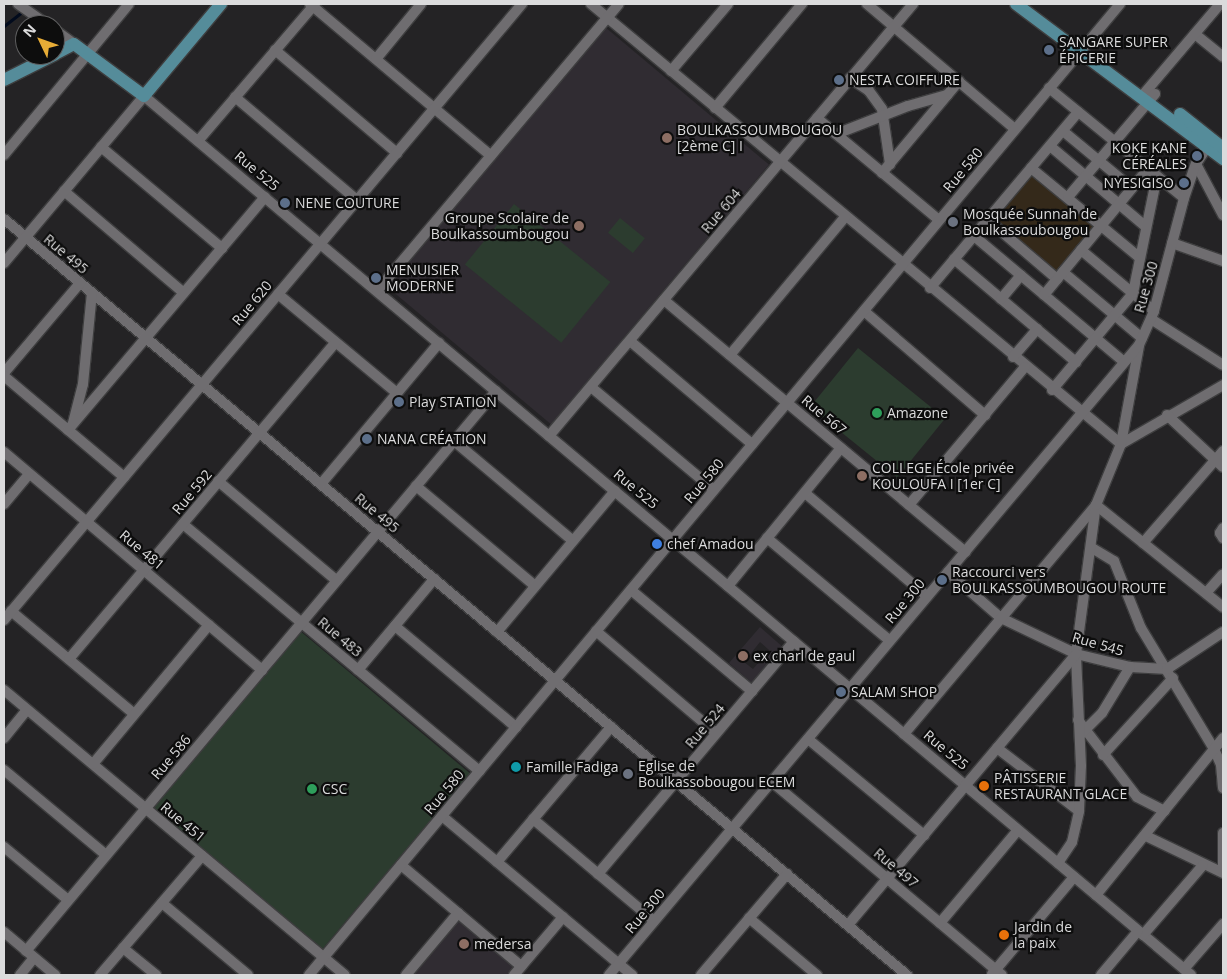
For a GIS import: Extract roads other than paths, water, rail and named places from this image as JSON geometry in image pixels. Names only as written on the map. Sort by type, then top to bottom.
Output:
[{"type":"main road","points":[[144,96],[221,4]]},
{"type":"main road","points":[[1021,4],[1149,95],[1209,142],[1223,159]]},
{"type":"main road","name":"Rue 525","points":[[74,44],[144,96]]},
{"type":"main road","points":[[65,49],[74,44]]},
{"type":"main road","points":[[4,80],[34,65]]},
{"type":"main road","points":[[1209,142],[1223,148]]},
{"type":"street","points":[[4,155],[129,4]]},
{"type":"street","points":[[376,59],[421,4]]},
{"type":"street","name":"Rue 620","points":[[4,620],[522,4]]},
{"type":"street","points":[[591,4],[1052,390],[1121,444]]},
{"type":"street","points":[[377,291],[619,4]]},
{"type":"street","points":[[671,71],[728,4]]},
{"type":"street","points":[[715,108],[802,4]]},
{"type":"street","points":[[867,4],[1016,129]]},
{"type":"street","name":"Rue 604","points":[[550,436],[913,4]]},
{"type":"street","name":"Rue 580","points":[[309,975],[1120,4]]},
{"type":"street","points":[[1068,197],[1114,142],[1195,34],[1220,4]]},
{"type":"street","points":[[19,5],[34,15]]},
{"type":"street","points":[[198,141],[312,5],[491,156]]},
{"type":"street","points":[[1195,34],[1223,57]]},
{"type":"street","points":[[65,37],[74,44]]},
{"type":"street","points":[[275,50],[397,153]]},
{"type":"street","points":[[850,78],[878,101],[883,115],[890,164]]},
{"type":"street","points":[[882,173],[959,81]]},
{"type":"street","points":[[1049,88],[1184,198]]},
{"type":"street","points":[[836,134],[883,115],[948,95]]},
{"type":"street","points":[[4,262],[144,96]]},
{"type":"street","name":"Rue 525","points":[[144,96],[1187,972]]},
{"type":"street","points":[[235,97],[357,200]]},
{"type":"street","points":[[930,288],[1078,112]]},
{"type":"street","points":[[817,118],[939,220]]},
{"type":"street","points":[[1063,131],[1132,188]]},
{"type":"street","name":"Rue 300","points":[[609,975],[1140,342],[1152,315],[1184,198],[1196,164],[1209,142]]},
{"type":"street","points":[[1050,146],[1145,226]]},
{"type":"street","points":[[101,147],[222,248]]},
{"type":"street","points":[[1196,164],[1223,215]]},
{"type":"street","points":[[1031,168],[1140,257]]},
{"type":"street","points":[[1044,295],[1148,169]]},
{"type":"street","points":[[1052,390],[1133,293],[1145,226],[1157,176]]},
{"type":"street","points":[[64,191],[184,292]]},
{"type":"street","points":[[70,428],[265,197]]},
{"type":"street","points":[[730,354],[846,217]]},
{"type":"street","name":"Rue 495","points":[[4,219],[848,925],[902,974]]},
{"type":"street","points":[[988,220],[1115,315],[1140,342],[1121,444],[1096,505],[1092,548],[1076,654],[1077,719],[1082,733],[1079,811],[1072,842],[1058,863]]},
{"type":"street","points":[[974,236],[1124,362]]},
{"type":"street","points":[[1172,243],[1223,261]]},
{"type":"street","points":[[1081,250],[1133,293],[1152,315],[1223,365]]},
{"type":"street","points":[[954,260],[1076,362]]},
{"type":"street","points":[[1002,299],[1020,275]]},
{"type":"street","points":[[80,283],[4,374],[70,428],[124,477]]},
{"type":"street","points":[[70,428],[83,384],[92,293]]},
{"type":"street","points":[[278,294],[397,393]]},
{"type":"street","name":"Rue 567","points":[[664,300],[965,552]]},
{"type":"street","points":[[864,310],[985,414]]},
{"type":"street","points":[[1013,357],[1037,329]]},
{"type":"street","points":[[630,341],[752,444]]},
{"type":"street","name":"Rue 592","points":[[69,659],[336,342]]},
{"type":"street","points":[[321,484],[439,343]]},
{"type":"street","points":[[909,505],[1025,367]]},
{"type":"street","points":[[1121,444],[1166,415],[1223,385]]},
{"type":"street","points":[[591,387],[714,490]]},
{"type":"street","name":"Rue 586","points":[[26,950],[496,391]]},
{"type":"street","points":[[1166,415],[1223,467]]},
{"type":"street","points":[[454,441],[573,541]]},
{"type":"street","points":[[728,586],[842,448]]},
{"type":"street","points":[[1143,543],[1223,450]]},
{"type":"street","name":"Rue 481","points":[[4,452],[262,670]]},
{"type":"street","points":[[4,504],[29,474]]},
{"type":"street","points":[[218,481],[337,581]]},
{"type":"street","points":[[416,486],[535,586]]},
{"type":"street","points":[[497,632],[615,491]]},
{"type":"street","points":[[804,493],[927,596]]},
{"type":"street","points":[[1096,505],[1223,607]]},
{"type":"street","points":[[904,734],[1096,505]]},
{"type":"street","name":"Rue 483","points":[[183,524],[479,771]]},
{"type":"street","points":[[1223,528],[1220,533],[1223,538]]},
{"type":"street","points":[[767,538],[890,641]]},
{"type":"street","points":[[1092,548],[1114,561],[1141,628],[1173,678],[1214,749],[1222,771],[1223,788]]},
{"type":"street","name":"Rue 545","points":[[948,572],[1001,618],[1076,654],[1130,667],[1167,669]]},
{"type":"street","points":[[1206,593],[1223,574]]},
{"type":"street","points":[[358,670],[434,579]]},
{"type":"street","points":[[631,590],[752,691]]},
{"type":"street","points":[[11,611],[134,714]]},
{"type":"street","points":[[93,764],[210,625]]},
{"type":"street","points":[[395,626],[516,728]]},
{"type":"street","points":[[596,632],[716,733]]},
{"type":"street","points":[[1167,669],[1223,632]]},
{"type":"street","name":"Rue 524","points":[[598,874],[794,641]]},
{"type":"street","points":[[848,925],[1076,654]]},
{"type":"street","points":[[1082,733],[1102,713],[1130,667]]},
{"type":"street","points":[[1103,755],[1173,678]]},
{"type":"street","name":"Rue 451","points":[[4,690],[345,975]]},
{"type":"street","points":[[4,738],[27,710]]},
{"type":"street","points":[[498,862],[611,727]]},
{"type":"street","points":[[1082,733],[1103,755],[1137,797],[1166,811]]},
{"type":"street","points":[[808,738],[924,835]]},
{"type":"street","points":[[1096,895],[1146,836],[1223,738]]},
{"type":"street","points":[[997,748],[1079,811]]},
{"type":"street","points":[[4,770],[106,856]]},
{"type":"street","name":"Rue 497","points":[[772,782],[940,923],[997,974]]},
{"type":"street","points":[[442,816],[632,975]]},
{"type":"street","points":[[534,819],[654,921]]},
{"type":"street","points":[[940,923],[1018,830]]},
{"type":"street","points":[[1146,836],[1202,865],[1223,872],[1223,833]]},
{"type":"street","points":[[4,847],[68,900]]},
{"type":"street","points":[[100,975],[202,856]]},
{"type":"street","points":[[401,865],[521,966]]},
{"type":"street","points":[[1101,975],[1202,865]]},
{"type":"street","points":[[701,975],[786,874]]},
{"type":"street","points":[[997,974],[1074,877]]},
{"type":"street","points":[[162,903],[248,975]]},
{"type":"street","points":[[406,975],[458,913]]},
{"type":"street","points":[[514,975],[563,917]]},
{"type":"street","points":[[749,918],[812,974]]},
{"type":"street","points":[[1187,972],[1223,924]]},
{"type":"street","points":[[4,932],[55,975]]},
{"type":"street","points":[[124,948],[156,975]]},
{"type":"street","points":[[20,975],[34,958]]},
{"type":"waterway","points":[[4,26],[22,12]]},
{"type":"place","name":"SANGARE SUPER ÉPICERIE","points":[[1049,50]]},
{"type":"place","name":"NESTA COIFFURE","points":[[839,80]]},
{"type":"place","name":"BOULKASSOUMBOUGOU [2ème C] I","points":[[667,138]]},
{"type":"place","name":"KOKE KANE CÉRÉALES","points":[[1197,156]]},
{"type":"place","name":"NYESIGISO","points":[[1184,183]]},
{"type":"place","name":"NENE COUTURE","points":[[285,203]]},
{"type":"place","name":"Mosquée Sunnah de Boulkassoubougou","points":[[953,222]]},
{"type":"place","name":"Groupe Scolaire de Boulkassoumbougou","points":[[579,226]]},
{"type":"place","name":"MENUISIER MODERNE","points":[[376,278]]},
{"type":"place","name":"Play STATION","points":[[399,402]]},
{"type":"place","name":"Amazone","points":[[877,413]]},
{"type":"place","name":"NANA CRÉATION","points":[[367,439]]},
{"type":"place","name":"COLLEGE École privée KOULOUFA I [1er C]","points":[[862,476]]},
{"type":"place","name":"chef Amadou","points":[[657,544]]},
{"type":"place","name":"Raccourci vers BOULKASSOUMBOUGOU ROUTE","points":[[942,580]]},
{"type":"place","name":"ex charl de gaul","points":[[743,656]]},
{"type":"place","name":"SALAM SHOP","points":[[841,692]]},
{"type":"place","name":"Famille Fadiga","points":[[516,767]]},
{"type":"place","name":"Eglise de Boulkassobougou ECEM","points":[[628,774]]},
{"type":"place","name":"PÂTISSERIE RESTAURANT GLACE","points":[[984,786]]},
{"type":"place","name":"CSC","points":[[312,789]]},
{"type":"place","name":"Jardin de la paix","points":[[1004,935]]},
{"type":"place","name":"medersa","points":[[464,944]]}]
